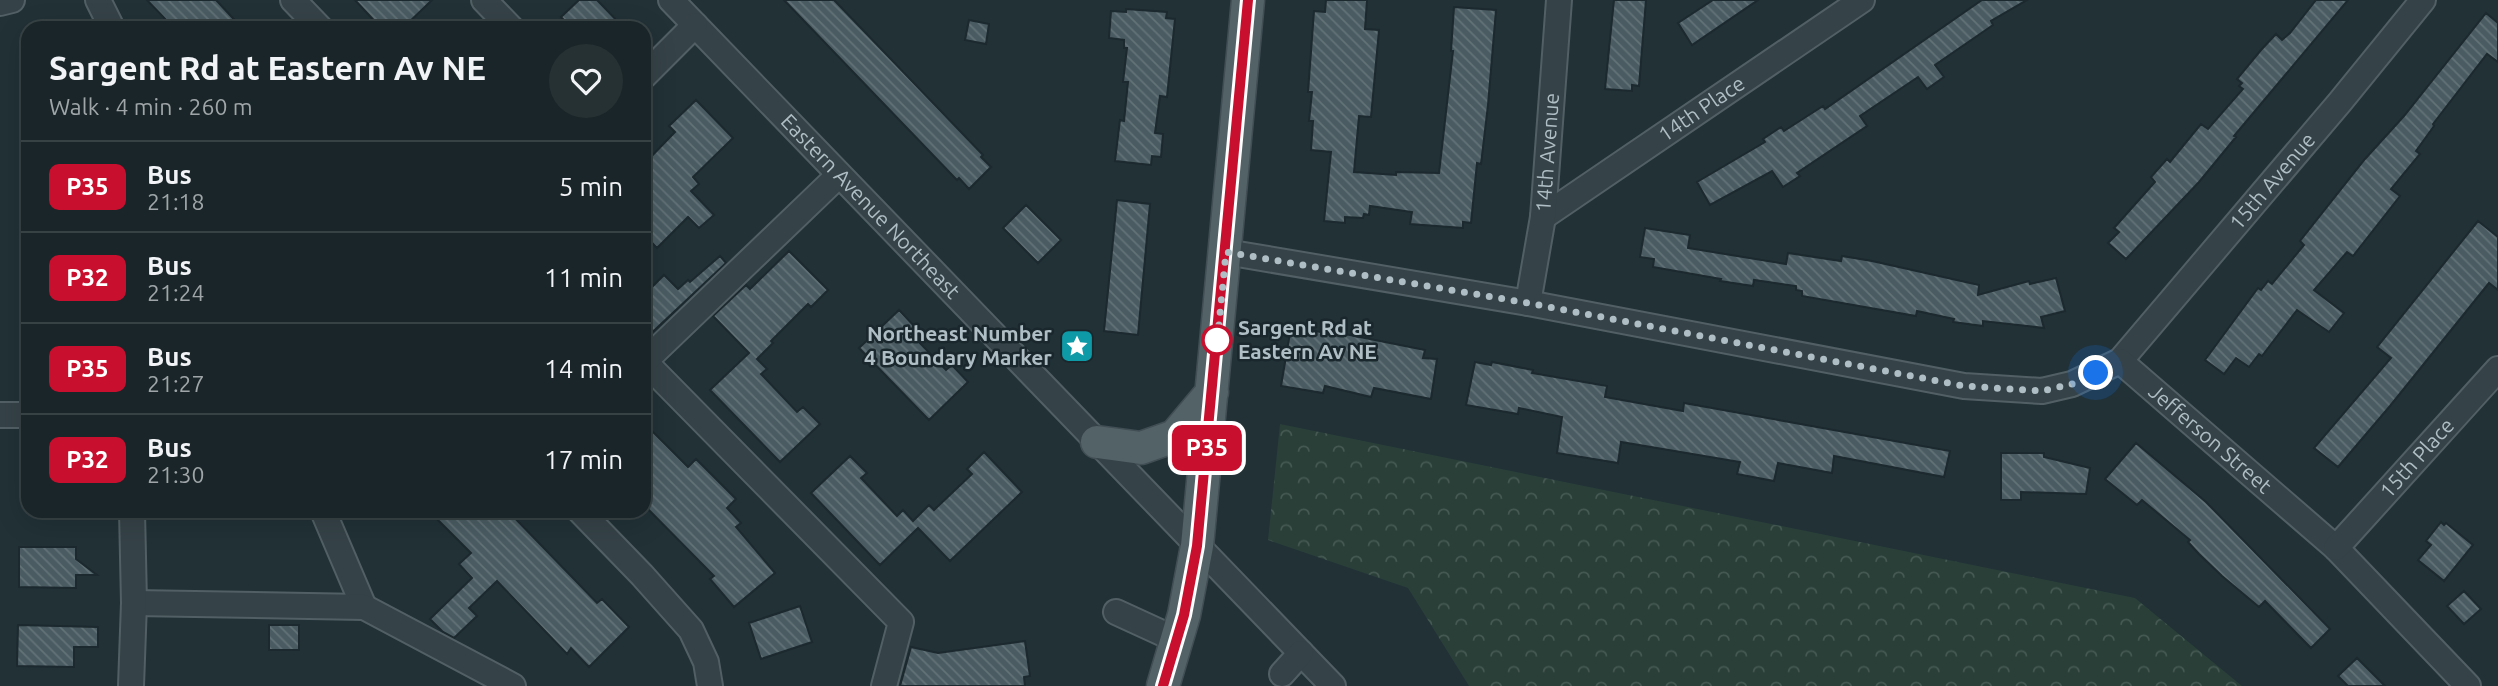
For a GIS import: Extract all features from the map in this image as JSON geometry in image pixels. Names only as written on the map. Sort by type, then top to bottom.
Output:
[{"type":"main road","points":[[1163,686],[1189,591],[1197,546],[1248,0]]},
{"type":"main road","points":[[1097,442],[1141,448],[1175,436],[1212,392]]},
{"type":"street","points":[[0,3],[12,0]]},
{"type":"street","points":[[98,0],[108,21]]},
{"type":"street","points":[[293,0],[313,21]]},
{"type":"street","points":[[484,0],[504,21]]},
{"type":"street","name":"Eastern Avenue Northeast","points":[[671,0],[1333,686]]},
{"type":"street","name":"14th Avenue","points":[[1528,303],[1543,217],[1559,0]]},
{"type":"street","name":"14th Place","points":[[1543,217],[1862,0]]},
{"type":"street","name":"15th Avenue","points":[[2120,361],[2423,0]]},
{"type":"street","points":[[651,69],[695,25]]},
{"type":"street","points":[[651,354],[839,175]]},
{"type":"street","points":[[1226,252],[1528,303],[1964,386],[2042,391],[2072,384],[2120,361]]},
{"type":"street","name":"Jefferson Street","points":[[2120,361],[2336,548],[2468,686]]},
{"type":"street","points":[[651,368],[901,622],[884,686]]},
{"type":"street","name":"15th Place","points":[[2336,548],[2497,373]]},
{"type":"street","points":[[0,415],[21,415]]},
{"type":"street","points":[[131,686],[134,603],[132,518]]},
{"type":"street","points":[[326,518],[364,607]]},
{"type":"street","points":[[587,518],[691,630],[706,662],[710,686]]},
{"type":"street","points":[[134,603],[364,607],[513,686]]},
{"type":"street","points":[[1116,612],[1177,640]]},
{"type":"street","points":[[1282,674],[1301,653]]},
{"type":"green space","points":[[1280,424],[2135,598],[2242,686],[1469,686],[1408,588],[1268,540]]},
{"type":"building","points":[[147,0],[216,0],[236,21],[167,21]]},
{"type":"building","points":[[355,0],[432,0],[410,21],[374,21]]},
{"type":"building","points":[[579,0],[597,0],[617,21],[565,21],[561,17]]},
{"type":"building","points":[[784,0],[834,0],[983,155],[981,157],[991,167],[969,189],[959,178],[957,180]]},
{"type":"building","points":[[1326,0],[1367,0],[1365,29],[1379,30],[1371,117],[1359,116],[1354,172],[1396,175],[1396,172],[1439,173],[1453,51],[1454,7],[1496,10],[1488,105],[1481,164],[1477,163],[1471,223],[1463,222],[1463,228],[1410,224],[1412,212],[1370,206],[1369,215],[1364,214],[1363,218],[1345,217],[1345,223],[1324,221],[1331,152],[1311,150],[1313,121],[1309,121],[1312,92],[1308,92],[1314,11],[1325,12]]},
{"type":"building","points":[[1614,0],[1646,0],[1639,86],[1632,85],[1632,91],[1605,89]]},
{"type":"building","points":[[1713,0],[1758,0],[1692,45],[1678,23]]},
{"type":"building","points":[[1982,0],[2027,0],[1991,21],[1993,25],[1935,65],[1944,77],[1927,89],[1918,77],[1860,116],[1867,126],[1797,173],[1800,176],[1783,187],[1772,171],[1710,205],[1697,182],[1765,142],[1763,139],[1781,127],[1784,131],[1823,106],[1825,109]]},
{"type":"building","points":[[2316,0],[2348,0],[2199,182],[2126,259],[2108,243],[2119,232],[2114,228],[2155,182],[2151,177],[2167,159],[2170,162],[2201,124],[2208,129],[2243,89],[2239,86],[2242,83],[2237,79],[2261,50],[2276,34],[2282,40],[2290,33]]},
{"type":"building","points":[[1126,9],[1167,12],[1166,18],[1175,19],[1167,97],[1160,96],[1155,133],[1163,134],[1161,157],[1152,156],[1151,165],[1115,161],[1120,120],[1124,121],[1128,82],[1123,82],[1127,48],[1124,48],[1124,40],[1109,38],[1111,11],[1126,12]]},
{"type":"building","points":[[2486,13],[2498,23],[2498,62],[2487,54],[2433,124],[2416,151],[2420,154],[2391,189],[2400,196],[2353,256],[2347,252],[2314,290],[2344,313],[2329,332],[2297,310],[2262,356],[2259,354],[2249,367],[2236,358],[2224,374],[2205,360],[2258,288],[2261,290],[2268,281],[2272,284],[2304,245],[2300,241]]},
{"type":"building","points":[[969,20],[989,24],[986,44],[965,40]]},
{"type":"building","points":[[696,100],[733,138],[693,177],[699,184],[691,191],[714,215],[699,228],[688,217],[657,248],[651,242],[651,157],[675,132],[669,126]]},
{"type":"building","points":[[1117,200],[1150,204],[1138,335],[1104,331]]},
{"type":"building","points":[[1026,205],[1061,240],[1038,263],[1003,228]]},
{"type":"building","points":[[2478,221],[2498,237],[2498,290],[2489,283],[2338,467],[2314,448],[2391,358],[2377,347]]},
{"type":"building","points":[[1645,228],[1690,235],[1688,248],[1786,264],[1788,253],[1841,261],[1842,256],[1872,261],[1979,285],[1978,295],[2029,281],[2030,284],[2056,278],[2065,311],[2041,317],[2044,328],[1983,321],[1983,326],[1953,322],[1954,319],[1917,311],[1916,316],[1802,296],[1802,291],[1796,290],[1796,286],[1754,280],[1753,286],[1720,281],[1721,279],[1653,267],[1654,259],[1640,257]]},
{"type":"building","points":[[789,251],[828,290],[811,307],[808,304],[757,359],[767,369],[761,374],[797,412],[803,407],[820,424],[780,462],[710,390],[749,353],[713,316],[746,285],[750,289]]},
{"type":"building","points":[[720,256],[726,263],[651,333],[651,288],[664,275],[678,289],[688,280],[690,282]]},
{"type":"building","points":[[899,310],[915,327],[910,333],[946,370],[952,365],[968,382],[929,420],[859,348]]},
{"type":"building","points":[[1291,327],[1345,334],[1425,350],[1423,358],[1437,359],[1431,399],[1374,388],[1371,397],[1325,386],[1323,393],[1281,386]]},
{"type":"building","points":[[1475,362],[1491,365],[1492,362],[1533,370],[1532,373],[1607,386],[1605,397],[1683,411],[1684,403],[1950,451],[1944,477],[1834,456],[1832,473],[1778,463],[1774,481],[1737,474],[1740,462],[1621,442],[1618,463],[1557,453],[1562,417],[1519,408],[1518,414],[1466,405]]},
{"type":"building","points":[[651,430],[688,467],[696,459],[736,499],[727,508],[741,523],[736,527],[775,573],[734,607],[710,579],[714,576],[651,512]]},
{"type":"building","points":[[2136,443],[2206,502],[2330,629],[2311,648],[2265,601],[2259,607],[2199,554],[2188,542],[2190,540],[2142,500],[2137,505],[2105,479]]},
{"type":"building","points":[[984,452],[1022,492],[950,561],[918,528],[880,565],[811,493],[850,456],[867,473],[861,478],[897,516],[903,510],[913,521],[929,505],[934,510],[972,474],[967,469]]},
{"type":"building","points":[[2001,453],[2044,453],[2044,457],[2090,468],[2086,494],[2021,492],[2021,500],[2001,500]]},
{"type":"building","points":[[436,518],[515,518],[597,603],[602,599],[629,627],[589,667],[571,648],[567,654],[497,581],[469,608],[477,616],[454,638],[443,632],[430,619],[472,578],[459,564],[471,553]]},
{"type":"building","points":[[2441,522],[2444,525],[2446,523],[2473,545],[2444,581],[2418,560],[2431,545],[2426,541]]},
{"type":"building","points":[[19,547],[76,547],[76,559],[97,575],[76,575],[76,588],[19,587]]},
{"type":"building","points":[[2464,591],[2481,609],[2464,624],[2447,606]]},
{"type":"building","points":[[800,606],[812,642],[761,659],[749,623]]},
{"type":"building","points":[[18,625],[98,627],[98,647],[74,647],[74,667],[17,666]]},
{"type":"building","points":[[269,625],[299,625],[299,650],[269,650]]},
{"type":"building","points":[[1025,641],[1030,676],[1024,677],[1025,686],[900,686],[911,647],[938,653]]},
{"type":"building","points":[[2357,658],[2385,686],[2348,686],[2338,676]]},
{"type":"bus line","name":"P35","points":[[1163,686],[1184,615],[1197,546],[1248,0]]},
{"type":"place","name":"Sargent Rd at Eastern Av NE","points":[[1217,340]]},
{"type":"place","name":"Northeast Number 4 Boundary Marker","points":[[1077,346]]},
{"type":"route","points":[[1217,340],[1217,345],[1226,252],[1528,303],[1964,386],[2042,391],[2072,384],[2096,373]]}]
